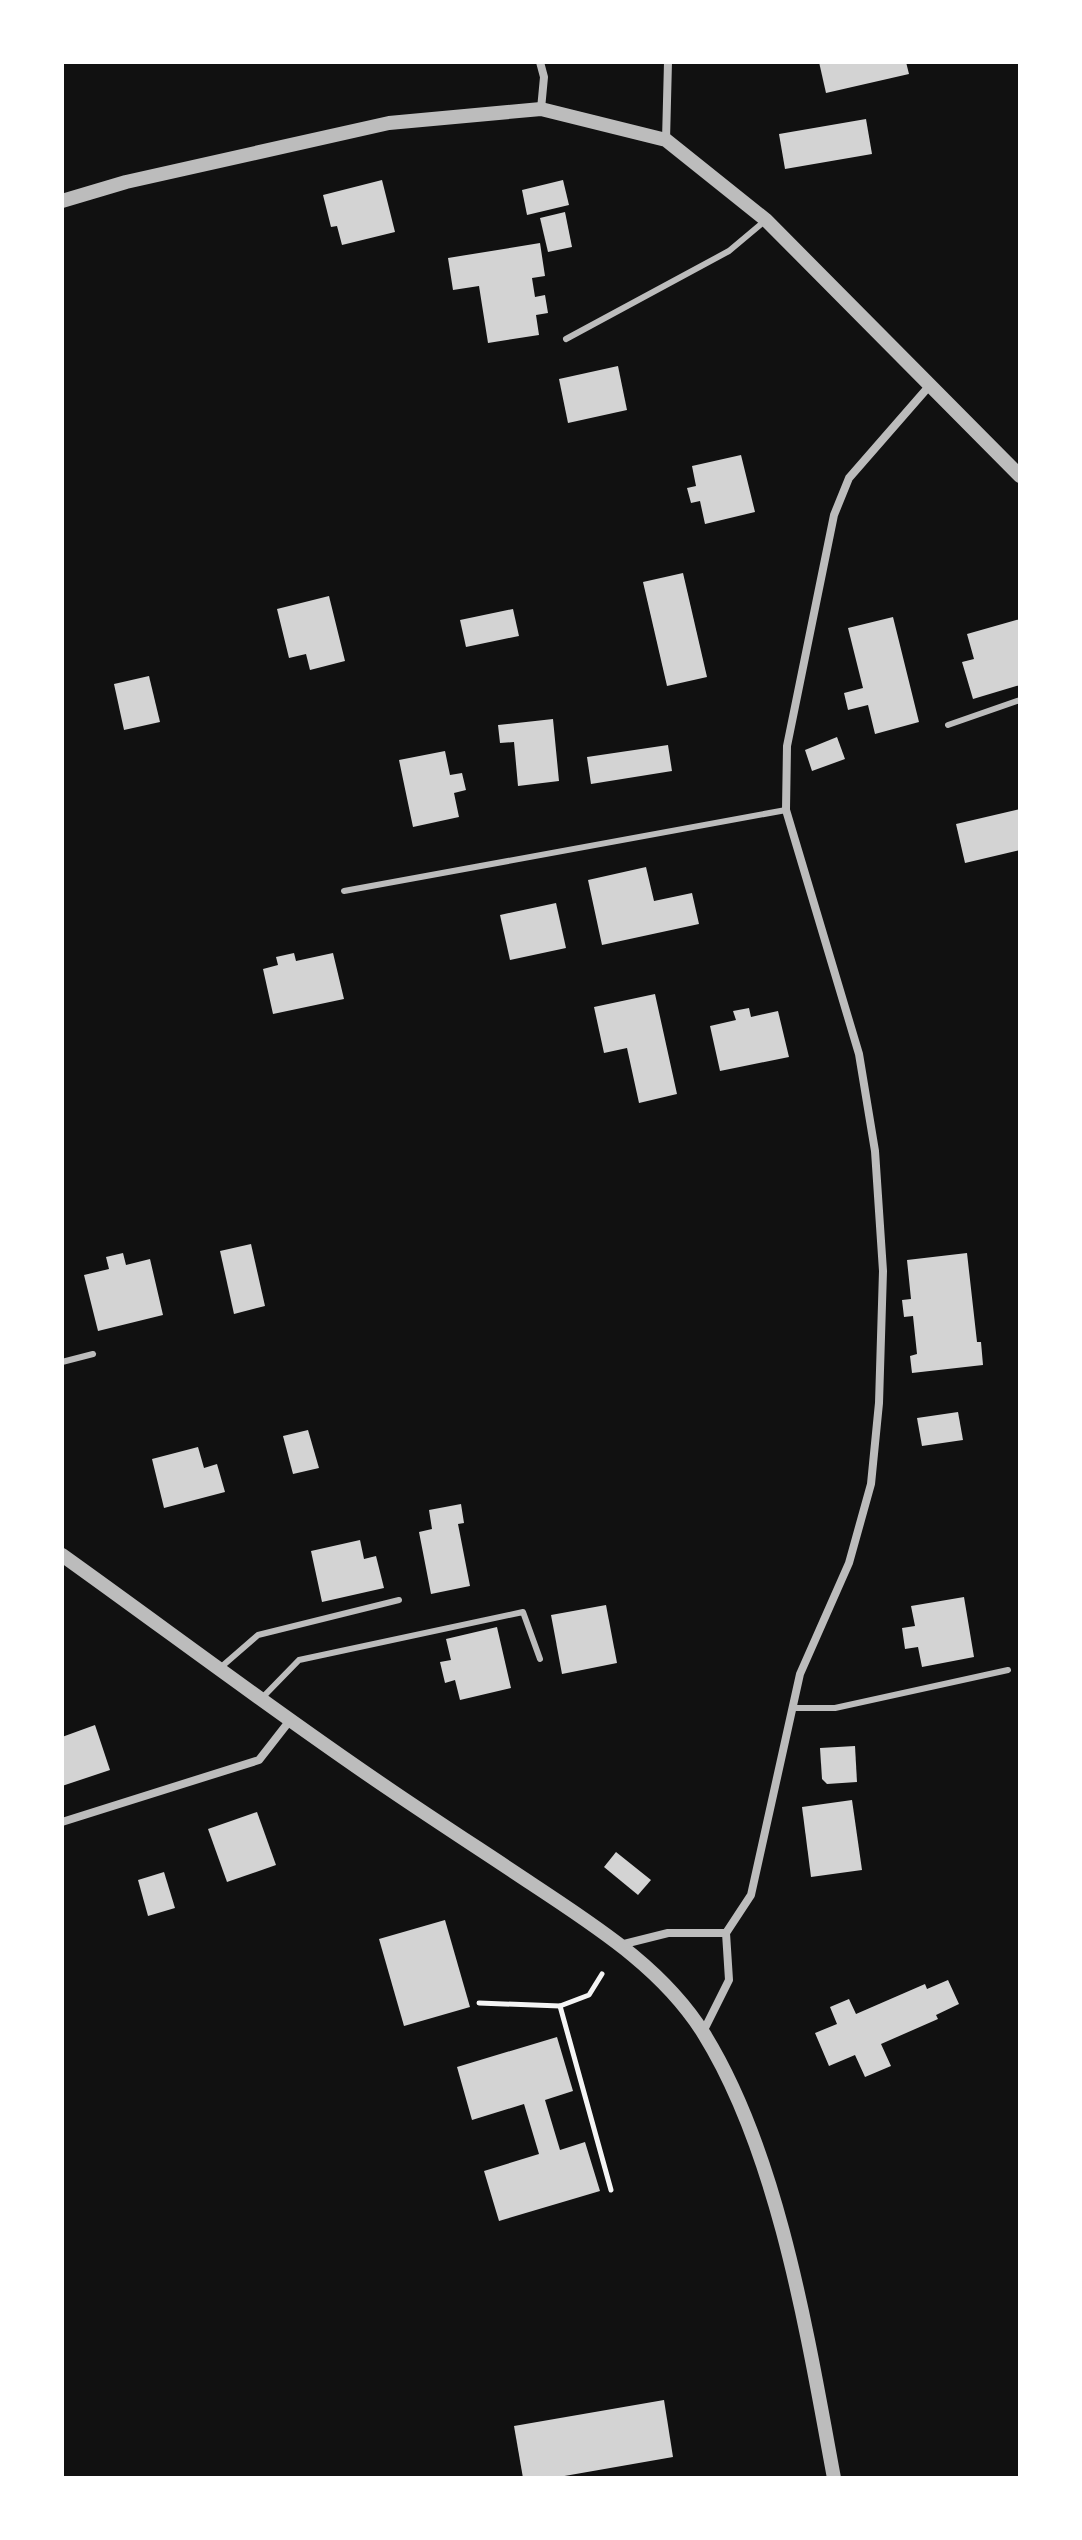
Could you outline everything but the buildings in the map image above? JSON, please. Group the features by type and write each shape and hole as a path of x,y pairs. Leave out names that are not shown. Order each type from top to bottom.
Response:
{"street":[{"path":"540,62 544,77 541,109"},
{"path":"666,140 670,63"},
{"path":"62,201 126,182 389,123 541,109 666,140 766,220 1018,471"},
{"path":"703,2032 729,1980 726,1933 751,1895 800,1674 849,1563 871,1484 879,1403 883,1271 875,1151 859,1054 786,810 787,746 834,515 849,478 932,383"},
{"path":"62,1555 291,1719 619,1945 659,1977 703,2032 738,2098 788,2255 834,2478"},
{"path":"62,1822 259,1760 291,1719"},
{"path":"619,1945 668,1933 726,1933"}],"lane":[{"path":"566,339 729,251 766,220"},
{"path":"948,725 1020,700"},
{"path":"344,891 786,810"},
{"path":"62,1362 93,1354"},
{"path":"220,1668 258,1635 399,1600"},
{"path":"262,1698 299,1660 523,1612 540,1659"},
{"path":"792,1708 835,1708 1008,1670"}],"path":[{"path":"479,2003 560,2006 589,1995 602,1974"},
{"path":"560,2006 611,2190"}]}
